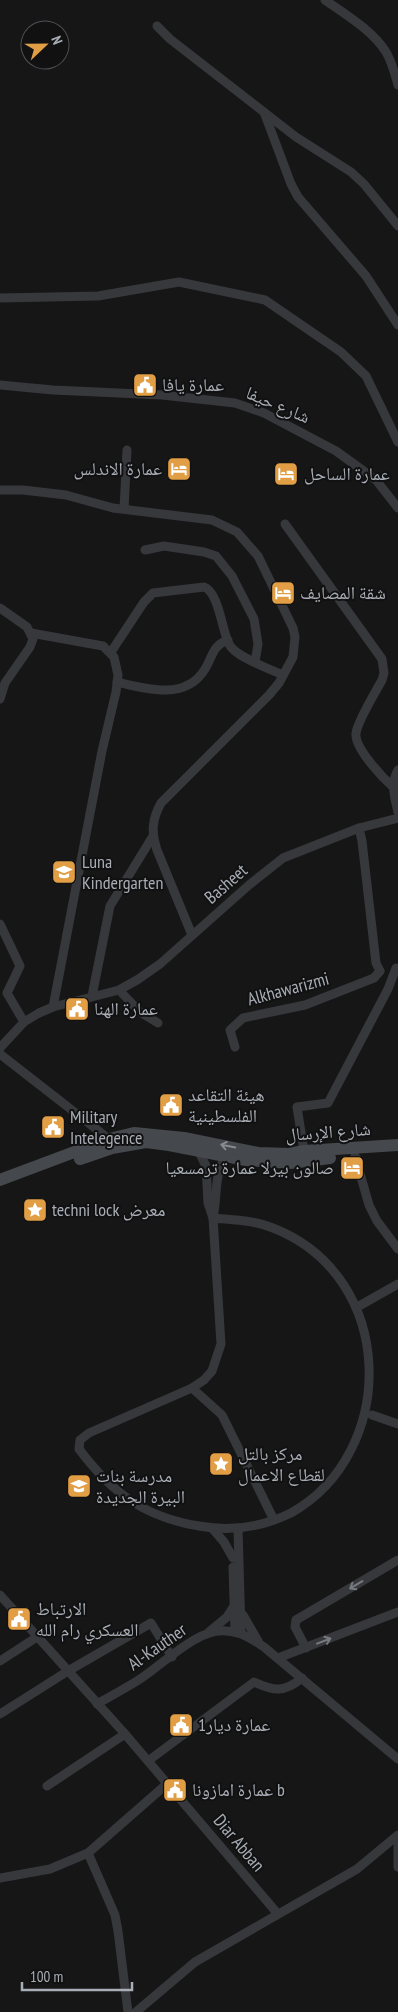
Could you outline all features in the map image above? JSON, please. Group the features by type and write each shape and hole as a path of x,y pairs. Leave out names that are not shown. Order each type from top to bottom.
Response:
{"main road":[{"name":"شارع الإرسال","path":"0,1180 109,1139 134,1133 184,1138 258,1153 289,1154 304,1151 398,1145"},
{"name":"شارع الإرسال","path":"0,1188 87,1156 129,1144 146,1142 246,1160 290,1163 398,1153"}],"street":[{"path":"325,0 371,34 385,51 391,62 398,85"},
{"path":"157,26 170,40 296,137 350,172 364,184 398,226"},
{"path":"264,112 298,197 366,276 398,325"},
{"path":"0,298 98,296 179,282 264,300 341,352 366,376 398,442"},
{"name":"شارع حيفا","path":"0,385 53,390 162,394 235,403 264,413 336,451 376,480 398,508"},
{"path":"124,510 127,450"},
{"path":"0,490 23,490 66,495 112,508 212,520 237,532 248,542 258,556 293,628 295,637 293,657 284,675 269,695 161,803 153,821 153,836 157,850 192,935"},
{"path":"286,524 382,659 384,673 382,680 359,724 356,735 361,749 383,778 394,788"},
{"path":"144,550 164,546 204,552 216,556 232,576 254,619 258,644 255,662"},
{"path":"111,652 144,602 153,593 204,587 208,588 212,593 228,640 234,649 255,662 284,675"},
{"path":"0,608 28,627 33,639 30,647 2,682 0,699"},
{"path":"31,633 103,646 111,652 116,664 117,682 53,1007"},
{"path":"117,682 162,691 178,689 192,682 205,670 218,645 228,640"},
{"path":"398,770 394,780 398,812"},
{"name":"Basheet","path":"0,1048 24,1022 53,1007 119,990 160,964 248,885 283,858 358,828 398,818"},
{"path":"358,828 362,841 376,963 380,971"},
{"path":"92,996 110,906 153,836"},
{"path":"0,924 20,966 7,992 24,1022"},
{"path":"304,1151 297,1108 328,1103 388,989 397,968"},
{"name":"Alkhawarizmi","path":"235,1047 230,1030 243,1018 305,1005 374,978 380,971 385,974 397,968"},
{"path":"119,990 140,1012 158,1024"},
{"path":"0,1054 109,1139"},
{"path":"198,1150 206,1166 208,1203 213,1218 221,1344 212,1371 204,1380 192,1388 89,1433 80,1440 79,1449 117,1492 136,1506 184,1524 235,1529 274,1520 310,1504 328,1490 338,1479 354,1459 372,1415 377,1387 376,1363 372,1337 359,1306 343,1278 320,1256 298,1240 273,1228 250,1221 213,1218"},
{"path":"213,1218 219,1166 228,1156"},
{"path":"355,1156 369,1205 376,1220 398,1249"},
{"path":"359,1306 398,1284"},
{"path":"192,1388 222,1415 274,1520"},
{"path":"372,1415 398,1424"},
{"path":"212,1528 224,1542 233,1558"},
{"path":"235,1529 233,1558 237,1608 261,1645"},
{"path":"235,1529 238,1633 261,1645 278,1658 398,1759"},
{"path":"306,1648 295,1626 296,1620 398,1560"},
{"path":"0,1595 97,1704"},
{"path":"205,1635 237,1608"},
{"path":"278,1658 398,1612"},
{"path":"0,1713 151,1623 172,1657"},
{"name":"Al-Kauther","path":"97,1704 138,1681 205,1635 225,1631 238,1633"},
{"path":"0,1661 37,1637"},
{"path":"148,1761 254,1682 272,1690 293,1686 302,1678"},
{"name":"Diar Abban","path":"97,1704 126,1734 277,1913"},
{"path":"47,1786 126,1734"},
{"path":"0,1878 50,1869 88,1853 168,1783"},
{"path":"136,2012 195,1962 349,1873 396,1842 398,1867"},
{"path":"378,1853 387,1852 394,1856 398,1862"},
{"path":"88,1853 114,1915 118,1931 128,2012"}],"place":[{"name":"عمارة يافا","path":"145,385"},
{"name":"عمارة الاندلس","path":"179,469"},
{"name":"عمارة الساحل","path":"286,474"},
{"name":"شقة المصايف","path":"283,593"},
{"name":"Luna Kindergarten","path":"64,872"},
{"name":"عمارة الهنا","path":"77,1009"},
{"name":"هيئة التقاعد الفلسطينية","path":"171,1105"},
{"name":"Military Intelegence","path":"53,1127"},
{"name":"صالون بيرلا عمارة ترمسعيا","path":"352,1168"},
{"name":"techni lock معرض","path":"35,1210"},
{"name":"مركز بالتل لقطاع الاعمال","path":"221,1464"},
{"name":"مدرسة بنات البيرة الجديدة","path":"79,1486"},
{"name":"الارتباط العسكري رام الله","path":"19,1619"},
{"name":"عمارة ديار1","path":"181,1725"},
{"name":"عمارة امازونا b","path":"175,1790"}]}
